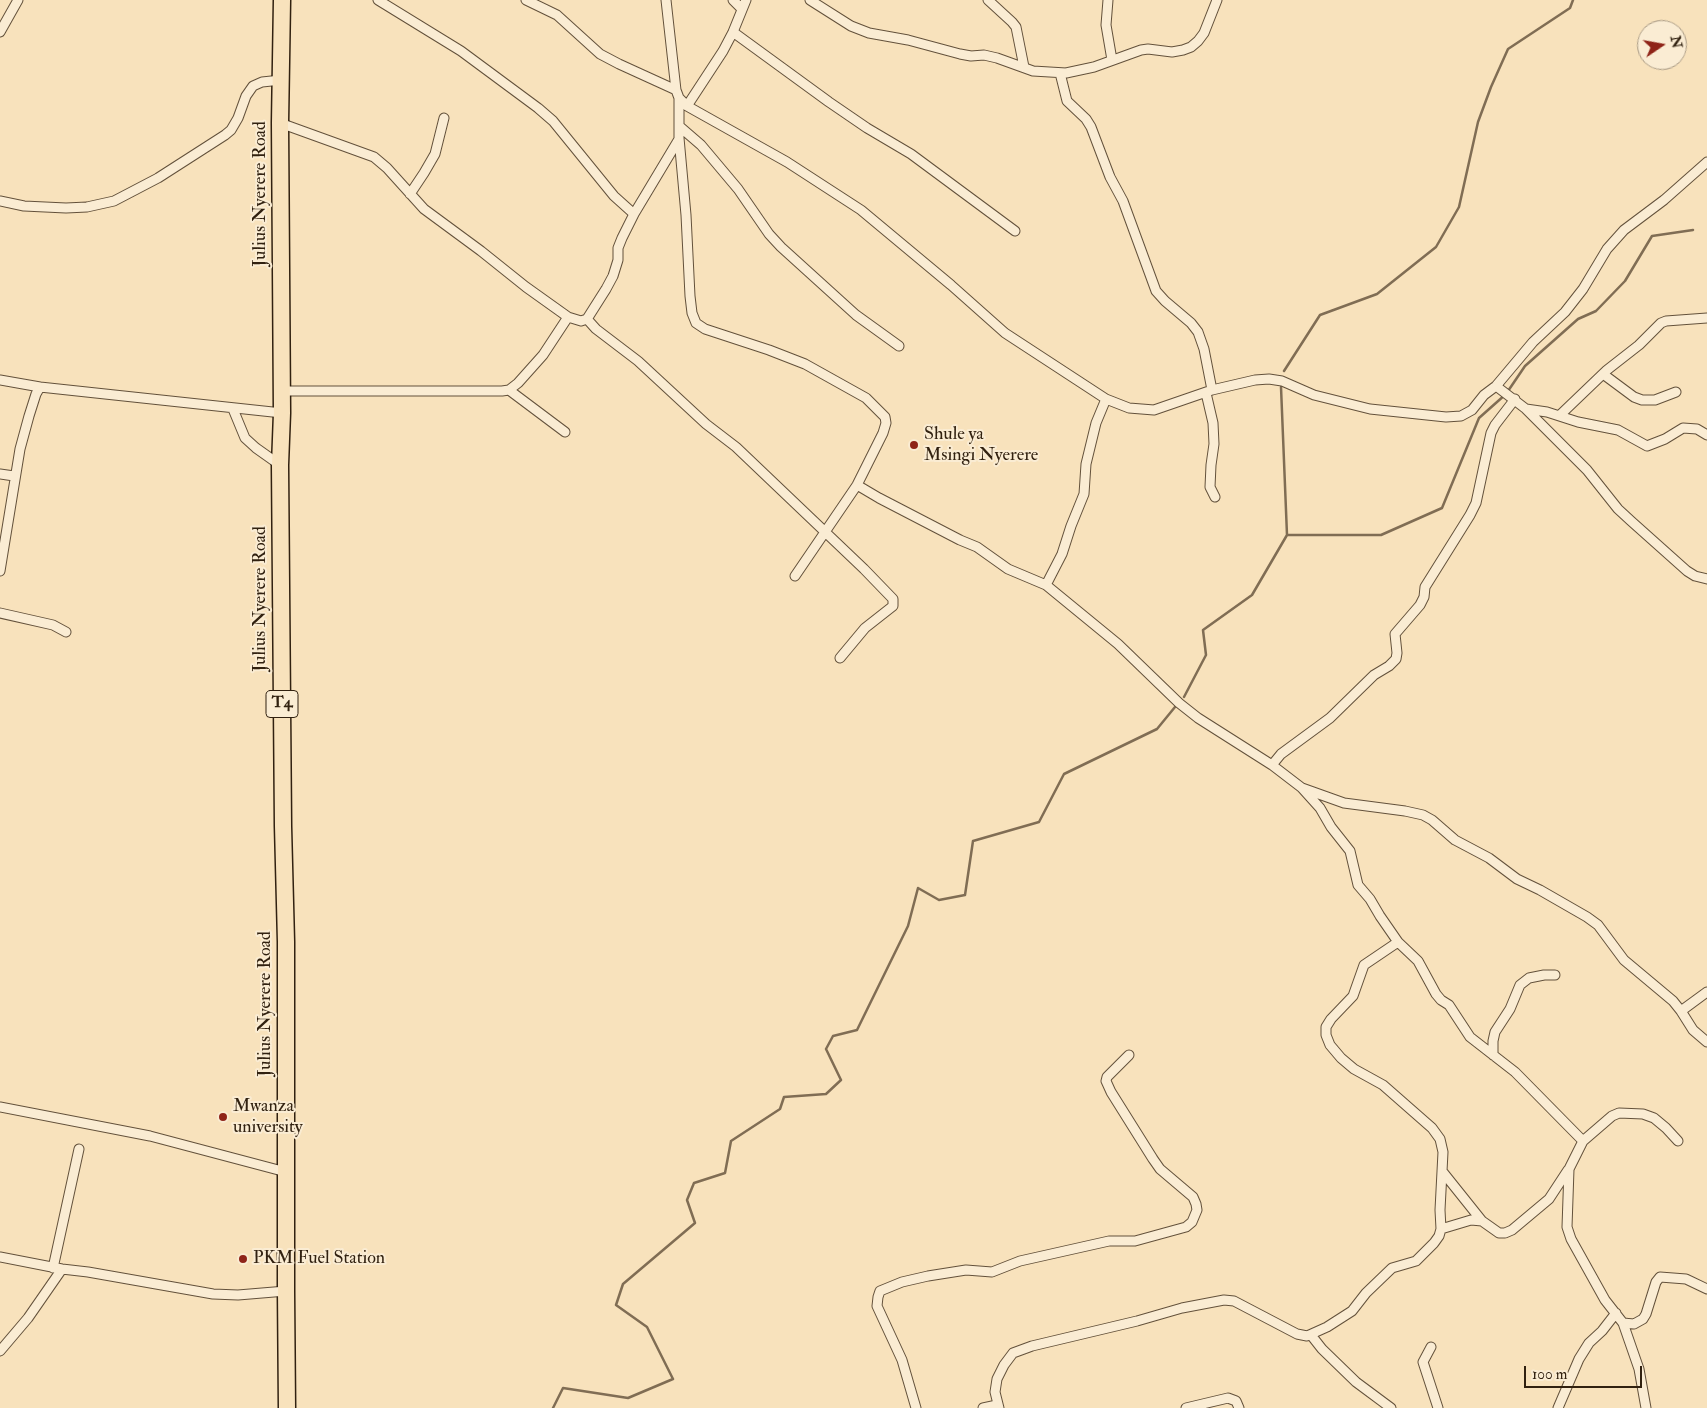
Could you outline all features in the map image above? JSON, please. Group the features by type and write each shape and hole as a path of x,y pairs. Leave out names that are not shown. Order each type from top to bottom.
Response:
{"highway":[{"name":"Julius Nyerere Road","path":"282,0 280,123 282,413 280,465 282,809 286,942 288,1408"}],"street":[{"path":"0,32 18,0"},
{"path":"378,0 461,51 538,108 552,121 614,196 634,214"},
{"path":"526,0 557,15 600,54 678,94 687,106 787,162 861,210 952,285 1005,334 1106,399 1129,408 1154,410 1209,392 1255,380 1269,379 1282,381 1314,394 1370,409 1437,416 1461,416 1472,410 1484,395 1496,386 1533,342 1565,312 1607,250 1624,230 1664,200 1707,162"},
{"path":"666,0 678,94 679,138 686,215 690,296 692,313 696,323 705,329 805,364 866,398 885,417 886,423 883,433 857,485 795,576"},
{"path":"687,106 723,51 733,32 744,4 733,0"},
{"path":"810,0 851,26 869,33 908,40 970,56 984,55 997,58 1033,71 1060,73 1094,67 1148,49 1172,52 1191,47 1204,33 1216,0"},
{"path":"988,0 1016,27 1024,67"},
{"path":"1108,0 1106,25 1112,60"},
{"path":"733,32 867,128 912,154 1014,231"},
{"path":"1060,73 1067,101 1086,119 1091,127 1110,177 1124,201 1156,291 1191,323 1198,332 1204,349 1213,423 1214,444 1210,465 1210,487 1215,497"},
{"path":"0,201 24,206 66,208 114,201 158,178 225,135 231,130 238,118 246,96 253,86 262,82 281,80"},
{"path":"410,194 435,154 444,118"},
{"path":"280,123 374,157 384,164 424,209 482,251 526,287 568,316 581,321 587,319 613,276 618,260 618,248 634,214 679,138"},
{"path":"679,126 701,146 738,189 769,234 781,247 856,316 899,346"},
{"path":"282,391 502,392 509,390 518,383 543,355 568,316"},
{"path":"1559,416 1603,374 1640,345 1661,323 1707,318"},
{"path":"587,319 596,329 645,368 706,424 736,446 891,597 894,602 892,607 865,628 840,658"},
{"path":"1603,374 1634,397 1642,400 1655,400 1676,392"},
{"path":"0,380 40,387 282,413"},
{"path":"1496,386 1526,408 1587,470 1618,509 1687,571 1695,576 1707,579"},
{"path":"0,571 14,476 29,416 40,387"},
{"path":"509,390 564,432"},
{"path":"1046,585 1062,554 1084,494 1086,464 1096,423 1106,399"},
{"path":"1272,765 1281,754 1330,718 1374,675 1389,666 1396,659 1395,634 1420,604 1424,597 1425,587 1476,503 1491,433 1495,425 1516,399"},
{"path":"1526,408 1547,412 1586,424 1618,430 1647,446 1665,439 1683,428 1697,429 1707,435"},
{"path":"233,409 245,438 280,465"},
{"path":"0,474 14,476"},
{"path":"857,485 960,540 978,547 1008,569 1046,585 1118,644 1185,708 1272,765 1302,788 1320,808 1334,831 1350,851 1358,885 1370,899 1398,942 1418,961 1436,994 1449,1005 1470,1037 1515,1072 1583,1141"},
{"path":"0,614 53,625 66,632"},
{"path":"1302,788 1344,803 1405,811 1432,820 1456,840 1484,855 1517,879 1540,890 1598,925 1624,960 1662,991 1681,1010 1693,1030 1707,1042"},
{"path":"983,1408 998,1406 996,1378 1013,1352 1210,1301 1234,1301 1297,1334 1311,1335 1352,1310 1366,1293 1392,1268 1420,1258 1434,1243 1441,1229 1442,1146 1440,1139 1432,1128 1383,1085 1354,1069 1341,1058 1330,1045 1326,1035 1326,1027 1331,1019 1353,996 1364,966 1398,942"},
{"path":"1494,1055 1493,1042 1495,1032 1510,1009 1520,985 1529,978 1555,975"},
{"path":"1681,1010 1707,992"},
{"path":"916,1408 902,1360 877,1306 880,1291 902,1282 928,1276 966,1270 992,1272 1020,1262 1109,1241 1135,1241 1186,1227 1192,1222 1197,1210 1192,1197 1160,1169 1106,1081 1107,1077 1128,1055"},
{"path":"0,1107 150,1136 286,1172"},
{"path":"1442,1171 1482,1220 1499,1233 1505,1233 1512,1230 1549,1199 1570,1169 1583,1141 1612,1116 1619,1113 1643,1114 1654,1118 1678,1141"},
{"path":"0,1351 28,1318 58,1269 79,1149"},
{"path":"1570,1169 1568,1227 1571,1238 1605,1300 1623,1323 1639,1369 1646,1408"},
{"path":"1441,1229 1470,1220 1482,1220"},
{"path":"0,1258 213,1294 238,1295 286,1291"},
{"path":"1623,1323 1634,1324 1643,1320 1656,1282 1660,1277 1686,1279 1707,1290"},
{"path":"1558,1408 1578,1358 1589,1343 1602,1332 1616,1313"},
{"path":"1311,1335 1322,1349 1356,1382 1391,1408"},
{"path":"1431,1347 1423,1362 1438,1408"},
{"path":"1186,1408 1228,1398 1236,1402 1239,1408"}],"waterway":[{"path":"1284,371 1320,315 1377,294 1436,247 1459,207 1478,122 1508,49 1570,8 1573,0"},
{"path":"1184,697 1206,655 1203,630 1252,595 1287,535 1381,535 1442,508 1479,418 1506,394 1525,366 1578,319 1596,311 1625,281 1652,236 1693,230"},
{"path":"1281,387 1287,535"},
{"path":"553,1408 563,1388 628,1398 673,1379 647,1327 616,1305 623,1284 695,1223 687,1200 694,1183 725,1173 731,1141 780,1109 784,1097 826,1094 841,1080 826,1049 833,1036 857,1030 908,926 918,888 939,900 965,895 973,841 1039,822 1064,774 1157,729 1175,707"}],"place":[{"name":"Shule ya Msingi Nyerere","path":"914,445"},
{"name":"Mwanza university","path":"223,1117"},
{"name":"PKM Fuel Station","path":"243,1259"}]}
